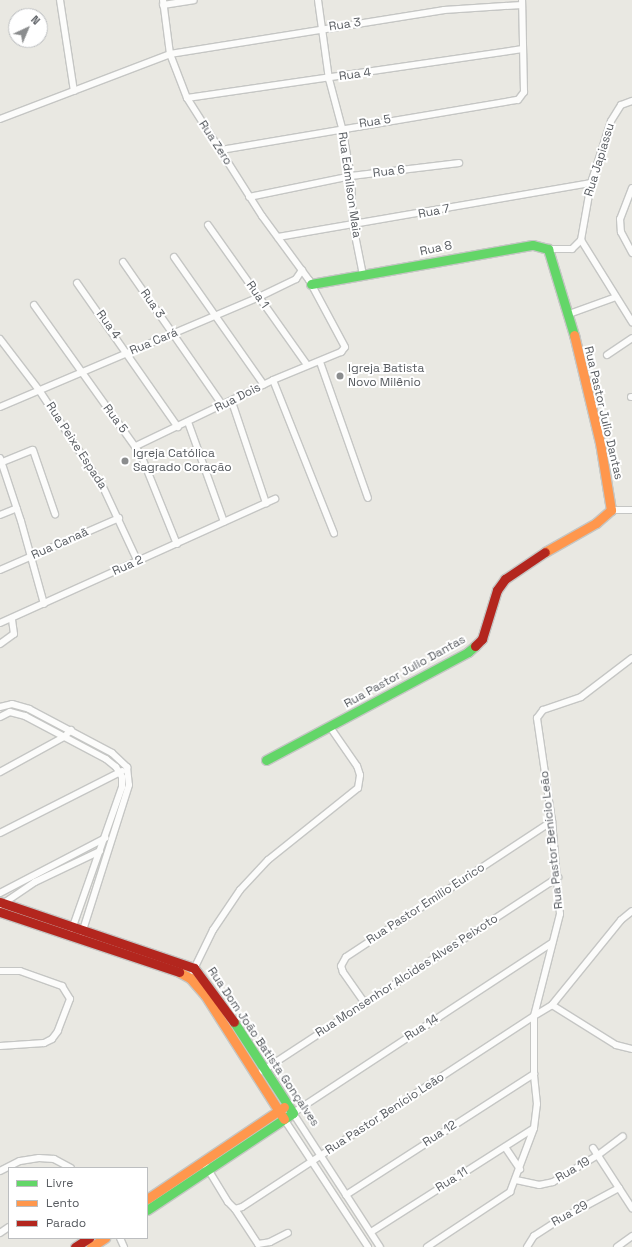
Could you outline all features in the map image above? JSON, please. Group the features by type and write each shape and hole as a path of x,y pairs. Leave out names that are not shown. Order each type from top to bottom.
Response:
{"street":[{"path":"60,0 74,91"},
{"path":"163,2 194,0"},
{"name":"Rua Edmilson Maia","path":"318,0 320,29 329,79 342,128 350,176 353,225 363,275"},
{"name":"Rua Zero","path":"163,2 170,54 187,98 249,196 310,282 345,345 345,349 341,352"},
{"path":"522,2 522,49"},
{"name":"Rua 3","path":"0,119 170,54 444,10 522,2"},
{"name":"Rua 4","path":"187,98 329,79 522,49"},
{"name":"Rua 5","path":"221,150 342,128 518,100 524,95 522,49"},
{"name":"Rua Japiassu","path":"581,240 590,183 617,110 632,101"},
{"name":"Rua 6","path":"249,196 350,176 459,163"},
{"name":"Rua 7","path":"278,237 590,183"},
{"path":"631,191 620,219 621,232 632,253"},
{"name":"Rua 1","path":"208,225 307,365"},
{"path":"548,249 572,249 581,240 632,322"},
{"name":"Rua 8","path":"310,282 363,275 519,246 533,245 548,249"},
{"name":"Rua Pastor Julio Dantas","path":"266,760 458,658 477,645 482,639 497,590 505,578 527,562 596,523 611,510 600,443 569,314 555,266 548,249"},
{"path":"174,257 264,385"},
{"name":"Rua 3","path":"123,262 223,406"},
{"path":"302,270 296,279 310,282"},
{"name":"Rua Cará","path":"0,407 80,372 215,317 296,279"},
{"name":"Rua 4","path":"77,283 128,353 178,427"},
{"path":"569,314 596,306 616,297"},
{"name":"Rua 5","path":"34,305 80,372 136,446 154,482 177,544"},
{"path":"607,355 632,338"},
{"name":"Rua Peixe Espada","path":"0,339 40,390 103,487 119,518 138,562"},
{"name":"Rua Dois","path":"136,446 232,402 273,380 307,365 320,362 341,352"},
{"path":"320,362 368,498"},
{"path":"273,380 334,533"},
{"path":"232,402 266,503"},
{"path":"188,422 224,522"},
{"path":"44,604 17,508 0,461 33,450 55,514"},
{"name":"Rua 2","path":"12,619 275,499"},
{"path":"0,515 17,508"},
{"path":"611,510 632,510"},
{"name":"Rua Canaã","path":"0,570 119,518"},
{"path":"0,623 12,619 14,634 0,644"},
{"name":"Rua Pastor Benício Leão","path":"427,1247 498,1202 512,1188 534,1128 537,1104 534,1074 534,1016 560,914 552,821 537,719 541,712 579,698 632,658"},
{"path":"0,707 20,705 71,730 112,753 127,767 129,785 82,933"},
{"path":"0,717 16,713 106,759 120,772 122,787 71,930"},
{"path":"190,978 213,930 240,890 268,860 358,788 360,775 357,766 330,727"},
{"path":"0,772 64,737 71,730"},
{"path":"0,833 120,772 127,767"},
{"name":"Rua Pastor Emilio Eurico","path":"364,1002 340,966 346,957 552,821"},
{"path":"0,893 113,834"},
{"path":"1,904 35,882 110,845"},
{"name":"Rua Monsenhor Alcides Alves Peixoto","path":"256,1075 364,1002 558,877"},
{"path":"1,904 71,930"},
{"path":"534,1016 552,1005 622,920 632,911"},
{"path":"0,912 71,930"},
{"name":"Rua Dom João Batista Gonçalves","path":"71,930 194,968 207,982 266,1069 380,1247"},
{"name":"Rua Dom João Batista Gonçalves","path":"82,933 170,967 190,978 202,990 311,1162 368,1247"},
{"name":"Rua 14","path":"293,1113 552,943"},
{"path":"0,971 20,971 62,986 68,992 70,999 58,1031 52,1039 44,1043 0,1046"},
{"path":"552,1005 616,1045 632,1049"},
{"name":"Rua Pastor Benício Leão","path":"235,1209 253,1201 534,1016"},
{"name":"Rua 12","path":"346,1195 534,1074"},
{"path":"148,1209 206,1165 281,1115 288,1104"},
{"path":"281,1115 293,1113"},
{"name":"Rua 11","path":"371,1232 534,1128"},
{"name":"Rua 19","path":"516,1180 545,1184 598,1155 624,1136"},
{"path":"505,1147 520,1169"},
{"path":"593,1148 632,1208"},
{"path":"8,1167 20,1161 39,1158 54,1159 69,1167"},
{"path":"148,1198 206,1165"},
{"path":"206,1165 224,1197 235,1209 258,1244 270,1242 288,1233"},
{"name":"Rua 29","path":"527,1247 534,1236 544,1229 619,1188"},
{"path":"617,1247 632,1236"},
{"path":"75,1247 87,1239"},
{"path":"91,1247 103,1239"}],"traffic: fast":[{"path":"311,284 533,245 548,249 574,335"},
{"path":"266,760 468,652 475,646"},
{"path":"148,1209 293,1113 234,1022"}],"traffic: slow":[{"path":"545,552 596,523 611,510 600,443 574,335"},
{"path":"179,972 190,978 205,995 284,1119"},
{"path":"148,1198 284,1107"},
{"path":"91,1247 103,1239"}],"traffic: jam":[{"path":"475,646 482,639 497,590 505,579 545,552"},
{"path":"0,902 194,968 234,1022"},
{"path":"0,912 179,972"},
{"path":"75,1247 87,1239"}],"place":[{"name":"Igreja Batista Novo Milênio","path":"340,376"},
{"name":"Igreja Católica Sagrado Coração","path":"125,461"}]}
